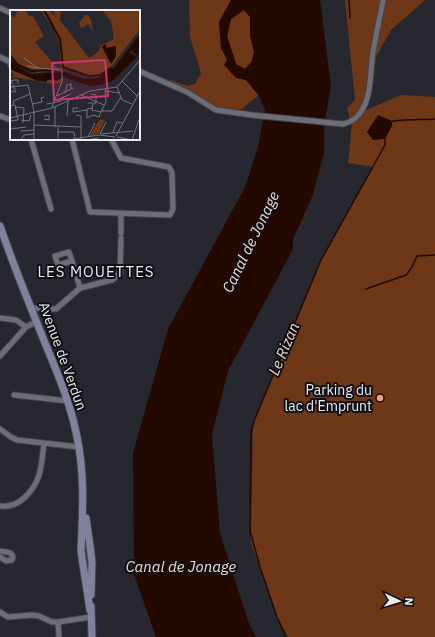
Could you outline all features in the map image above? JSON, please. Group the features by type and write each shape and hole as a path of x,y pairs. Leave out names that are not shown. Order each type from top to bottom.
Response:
{"main road":[{"name":"Avenue de Verdun","path":"0,226 36,322 54,363 68,401 76,431 82,467 83,500 92,562 92,637"}],"street":[{"path":"140,71 187,92 216,110 343,124 356,118 363,110 368,95 373,53 383,0"},
{"path":"0,8 10,13"},
{"path":"0,57 10,62"},
{"path":"0,116 10,120"},
{"path":"31,140 51,209"},
{"path":"72,140 90,212 170,215 174,209 172,173 169,167 121,158 112,140"},
{"path":"31,308 56,309 80,288 112,280 120,273 121,213"},
{"path":"72,260 80,288"},
{"path":"0,318 16,320 26,327"},
{"path":"0,356 26,327 36,322"},
{"path":"14,395 68,401"},
{"path":"0,429 17,440 79,446"},
{"path":"0,506 17,504 35,486 40,475 44,443"},
{"path":"0,551 11,553 13,558 12,560 6,561 0,557"},
{"path":"0,612 8,617 32,615 40,616 52,622 58,622 91,613"},
{"path":"58,622 59,637"}],"shaded area":[{"path":"189,0 231,0 219,22 221,48 236,78 246,80 259,95 242,109 231,110 217,108 168,82 171,80 187,86 195,84 201,73 190,37"},
{"path":"345,0 425,0 391,30 376,57 371,95 364,111 401,95 435,97 435,637 288,637 277,617 251,543 253,423 321,259 373,167 348,163 352,123 347,108 355,100"},
{"path":"244,10 250,17 250,36 254,51 252,61 245,69 236,64 227,36 231,19"}],"water":[{"name":"Canal de Jonage","path":"231,0 320,0 331,87 324,125 324,152 313,195 293,239 293,249 228,371 212,434 220,533 248,621 256,637 156,637 134,574 133,453 168,329 245,187 258,147 265,110 259,96 246,80 236,78 224,65 227,59 221,48 219,22","holes":["244,10 250,17 250,36 254,51 252,61 245,69 236,64 227,36 231,19"]},
{"path":"378,115 392,121 392,126 385,139 373,140 367,132"}],"waterway":[{"path":"349,0 350,18"},
{"name":"Le Rizan","path":"390,122 435,119"},
{"name":"Le Rizan","path":"286,637 277,617 260,567 250,531 251,433 254,421 321,260 385,145 385,139"},
{"path":"366,289 406,275 417,256 435,255"}],"place":[{"name":"Parking du lac d'Emprunt","path":"380,398"}],"district":[{"name":"LES MOUETTES","path":"96,272"}]}
